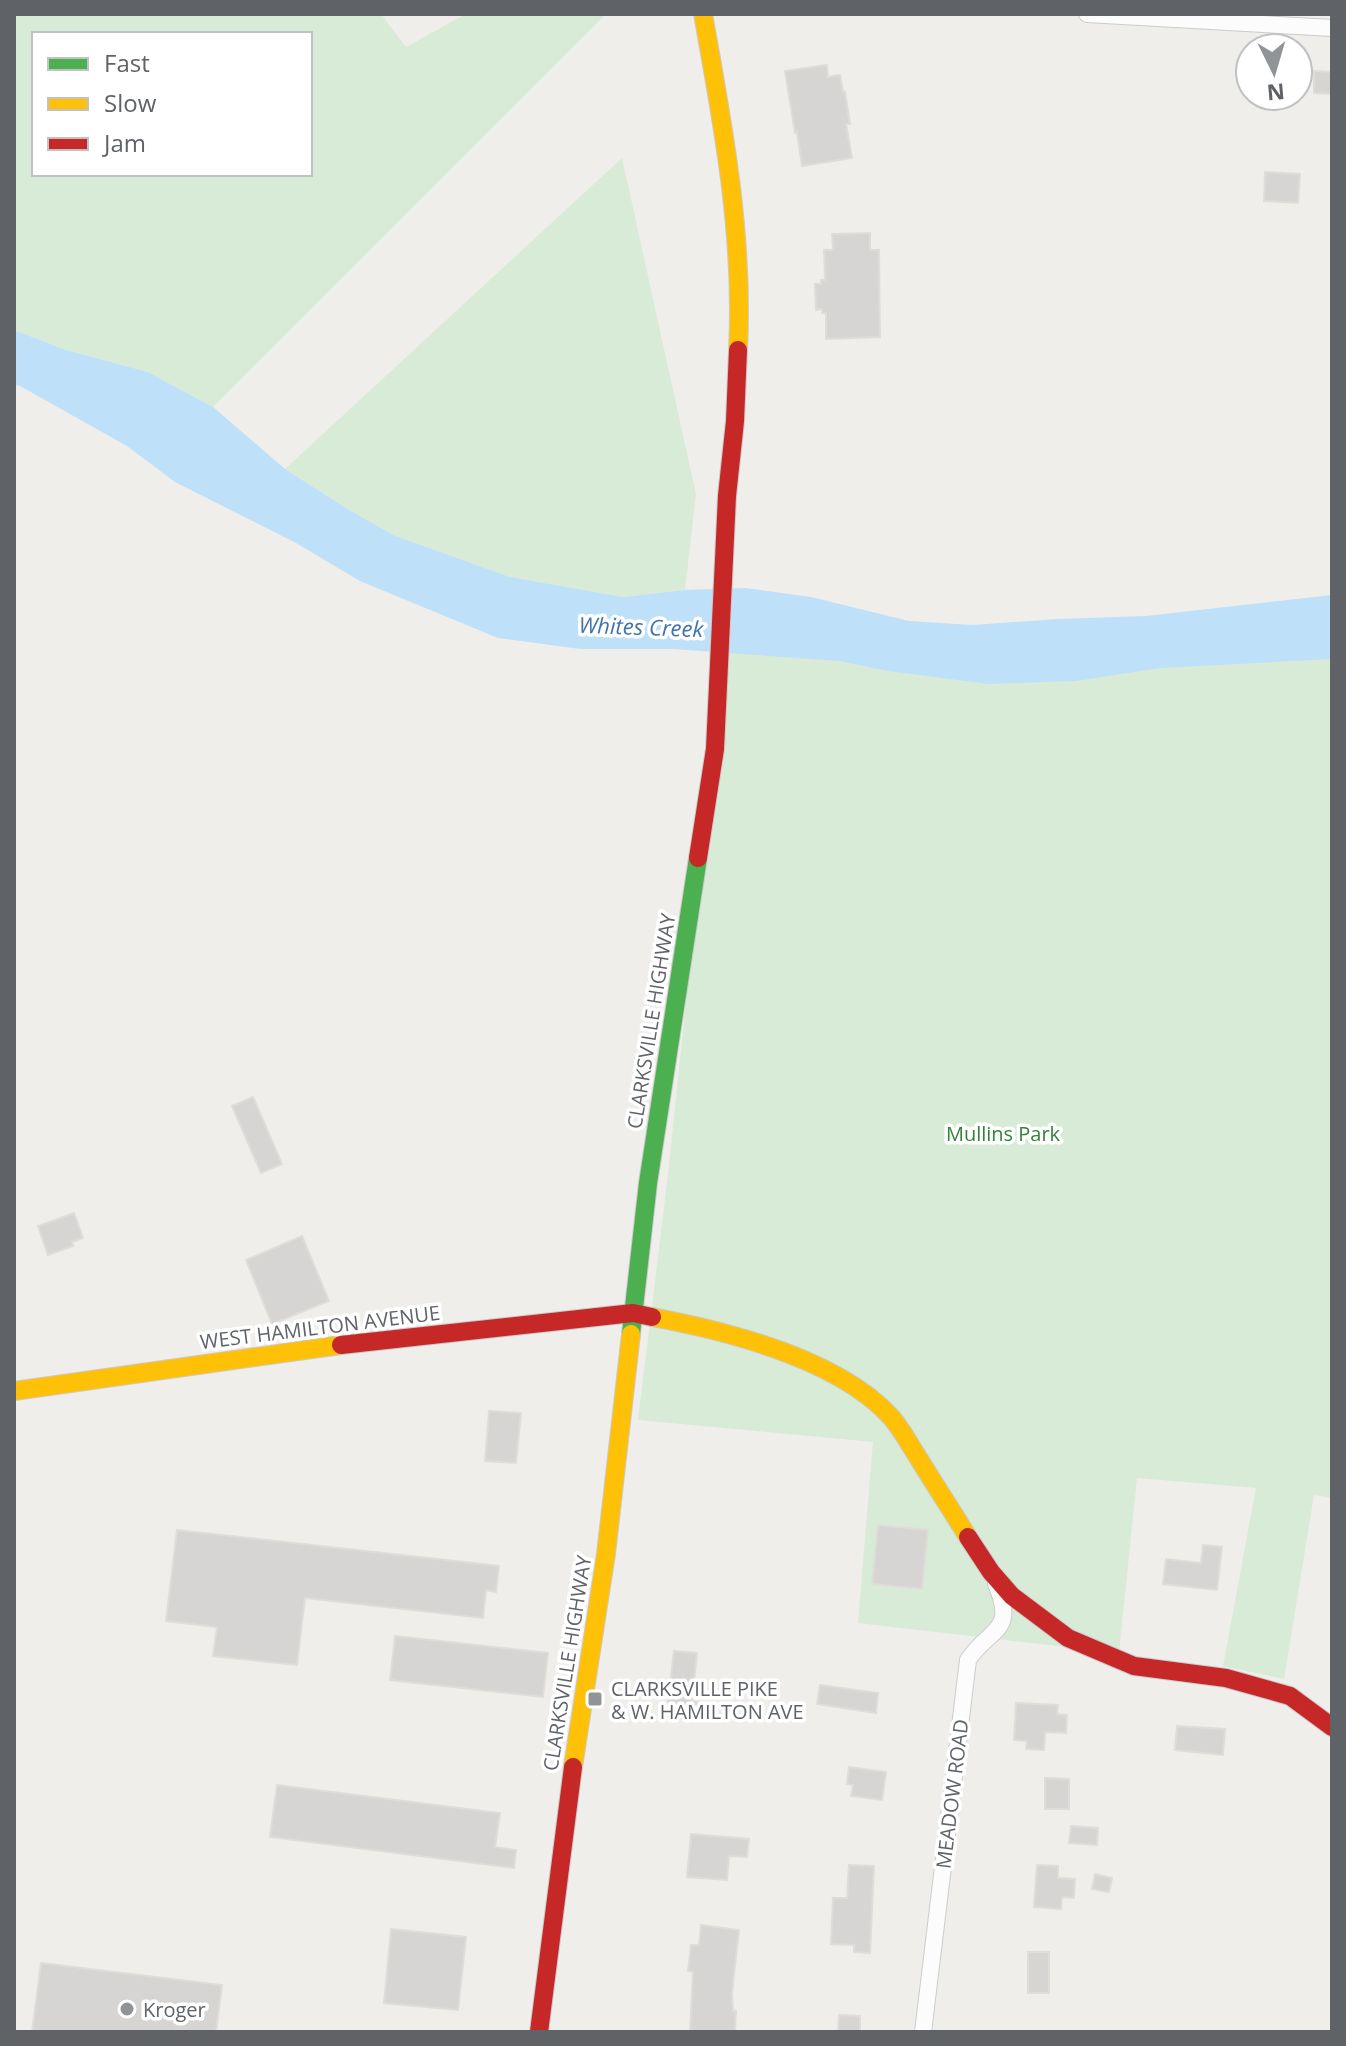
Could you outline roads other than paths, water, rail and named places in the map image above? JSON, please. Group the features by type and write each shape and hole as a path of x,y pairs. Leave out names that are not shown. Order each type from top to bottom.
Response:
{"main road":[{"name":"CLARKSVILLE HIGHWAY","path":"539,2032 567,1806 606,1554 648,1183 715,749 727,496 735,421 739,296 731,174 703,14"},
{"name":"WEST HAMILTON AVENUE","path":"14,1391 346,1344 633,1313 672,1320 803,1359 872,1398 894,1420 991,1572 1012,1596 1068,1638 1134,1666 1226,1678 1290,1696 1332,1727"}],"street":[{"path":"1087,14 1332,28"},
{"name":"MEADOW ROAD","path":"923,2032 968,1660 976,1647 998,1631 1002,1620 1003,1604 991,1572"}],"water":[{"name":"Whites Creek","path":"14,330 66,350 148,372 213,407 285,469 393,535 510,577 623,597 685,590 745,588 811,597 909,621 972,625 1146,616 1332,595 1332,659 1160,668 1076,681 989,684 888,671 839,661 673,649 580,649 498,638 360,581 296,543 175,482 127,446 14,384"}],"place":[{"name":"CLARKSVILLE PIKE & W. HAMILTON AVE","path":"595,1699"},
{"name":"Kroger","path":"127,2009"}],"park label":[{"name":"Mullins Park","path":"1003,1133"}]}
